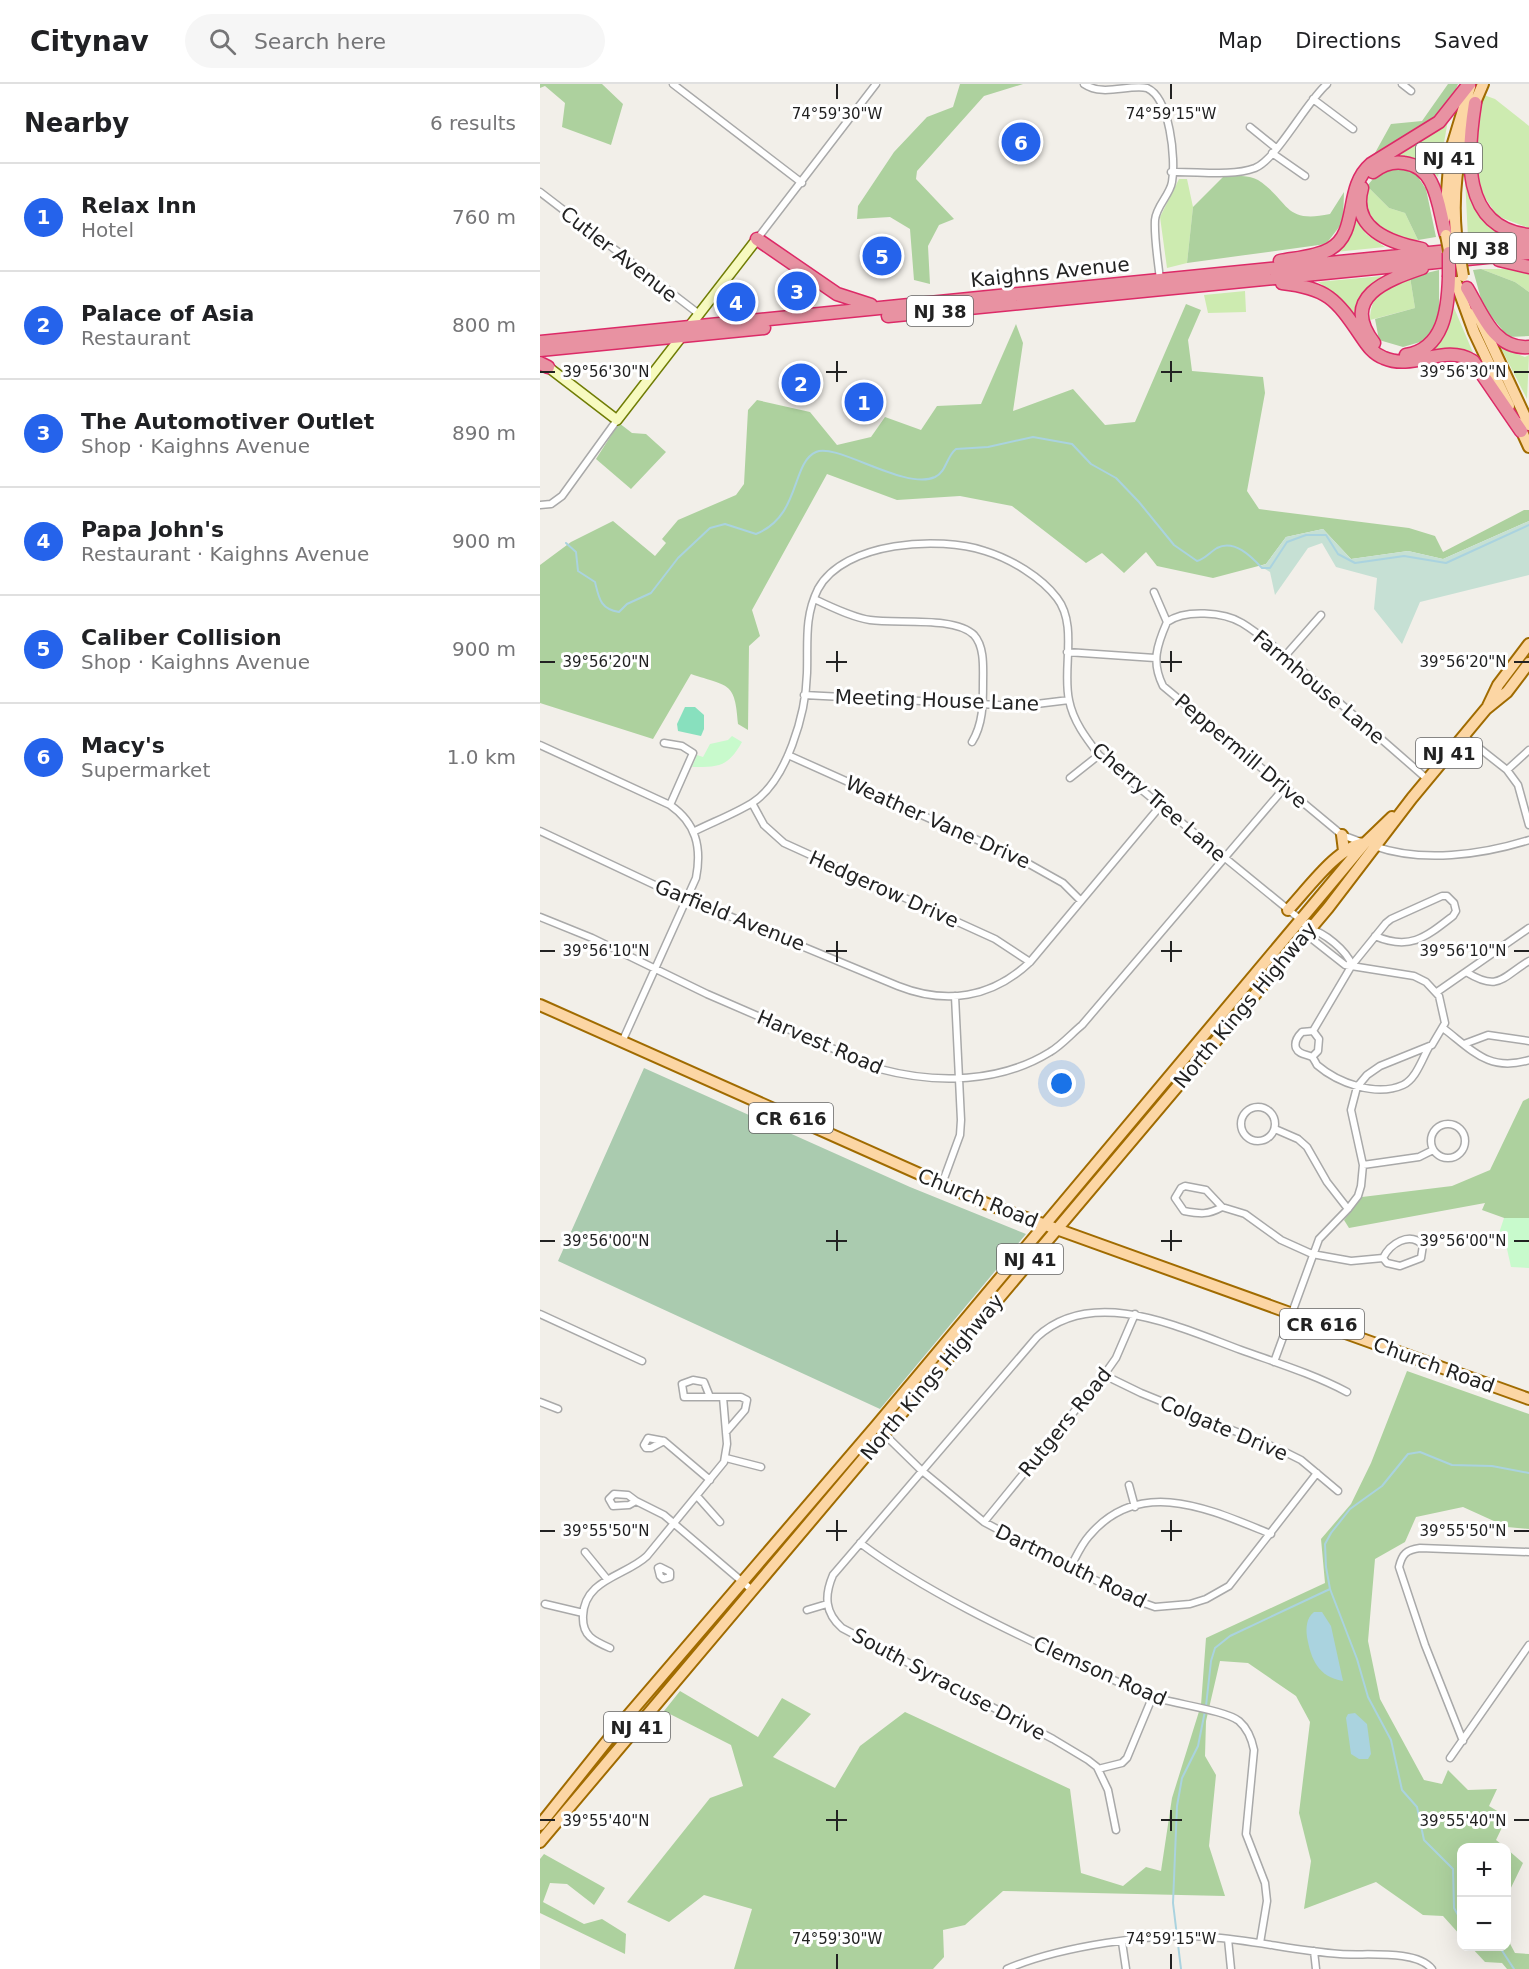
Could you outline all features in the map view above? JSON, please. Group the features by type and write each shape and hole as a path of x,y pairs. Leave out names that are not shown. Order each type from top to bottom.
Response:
{"highway":[{"path":"1229,273 1319,253 1337,244 1346,230 1353,191 1362,173 1371,164 1439,122 1470,84"},
{"path":"1475,103 1469,166 1479,202 1488,216 1499,225 1529,235"},
{"path":"1451,234 1433,185 1419,168 1408,163 1389,163 1378,168 1366,179 1360,194 1360,206 1363,218 1374,232 1393,243 1443,255 1498,337 1514,346 1529,347"},
{"path":"757,239 842,297 884,308"},
{"name":"Kaighns Avenue","path":"540,342 686,332 1257,280 1529,243"},
{"name":"Kaighns Avenue","path":"540,350 884,308 1229,273 1443,255 1483,257 1529,253"},
{"path":"1443,255 1386,281 1373,291 1366,301 1364,317 1367,332 1373,342 1386,352 1402,355 1413,354 1429,345 1441,329 1458,280"},
{"path":"1483,257 1529,267"},
{"path":"1257,280 1301,285 1322,291 1338,303 1368,347 1384,358 1405,362 1449,354 1468,358 1481,370 1525,428"}],"main road":[{"name":"NJ 41","path":"1470,84 1449,153 1445,199 1458,280 1477,340 1525,428"},
{"name":"NJ 41","path":"1443,255 1451,234 1456,170 1466,127 1484,84"},
{"name":"NJ 41","path":"1458,280 1485,334 1525,428 1529,447"},
{"name":"North Kings Highway","path":"1486,709 1498,685 1529,644"},
{"name":"North Kings Highway","path":"540,1825 619,1726 876,1426 1044,1224 1304,924 1377,847 1427,779 1486,709 1507,692 1529,663"},
{"name":"North Kings Highway","path":"540,1842 1056,1228 1304,924 1365,843 1412,798"},
{"path":"1342,835 1344,851"},
{"path":"1288,910 1344,851 1356,844 1365,843"},
{"name":"Church Road","path":"540,1005 942,1184 1044,1224 1529,1399"}],"street":[{"path":"673,84 802,183"},
{"path":"540,505 551,504 562,496 617,420 802,183 876,84"},
{"path":"1084,84 1096,89 1143,86 1163,103 1166,112 1172,183 1155,222 1160,280"},
{"path":"1171,172 1251,169 1262,164 1326,84"},
{"path":"1402,84 1411,91"},
{"path":"1313,99 1353,129"},
{"path":"1250,127 1305,176"},
{"name":"Cutler Avenue","path":"540,192 699,314"},
{"path":"544,365 617,420"},
{"name":"Cherry Tree Lane","path":"695,831 752,803 774,782 788,755 804,695 807,675 806,632 814,599 819,588 833,570 854,559 888,547 951,545 985,550 1042,582 1059,599 1066,619 1069,700 1077,724 1099,755 1162,804 1288,910 1304,924 1312,939 1345,965 1414,976 1426,982 1437,992"},
{"path":"1067,652 1155,658 1167,622 1154,592"},
{"path":"814,599 869,620 945,624 963,628 973,634 981,649 982,705 979,731 972,742"},
{"name":"Farmhouse Lane","path":"1167,622 1173,618 1189,615 1214,615 1240,622 1284,656 1427,779"},
{"path":"1284,656 1321,615"},
{"name":"Peppermill Drive","path":"1155,658 1157,674 1163,686 1342,835 1403,853 1460,854 1494,849 1529,840"},
{"name":"Meeting House Lane","path":"804,695 1020,706 1069,700"},
{"path":"1464,736 1507,770 1518,785 1529,825"},
{"path":"664,742 682,746 693,753 670,805"},
{"path":"540,745 670,805 679,811 695,831 698,866 688,898 622,1043"},
{"path":"1507,770 1529,750"},
{"name":"Weather Vane Drive","path":"788,755 1022,860 1063,884 1081,901"},
{"path":"1070,778 1099,755"},
{"name":"Harvest Road","path":"540,916 880,1069 900,1074 960,1078 1010,1071 1051,1051 1082,1025 1284,787"},
{"name":"Hedgerow Drive","path":"752,803 764,825 784,843 995,939 1030,962"},
{"name":"Garfield Avenue","path":"540,831 688,898 918,994 955,996 992,989 1013,978 1030,962 1162,804"},
{"path":"1313,1031 1352,965 1376,936 1391,918 1431,899 1447,896 1454,903 1456,911 1453,916 1424,939 1415,942 1388,941 1376,936"},
{"path":"1312,1058 1320,1044 1317,1034 1313,1031 1302,1032 1296,1043 1299,1052 1312,1058 1317,1065 1357,1087 1392,1088 1405,1084 1413,1077 1429,1047 1443,1028 1444,1006 1437,992 1529,928"},
{"path":"1466,972 1483,982 1494,983 1504,980 1529,962"},
{"path":"942,1184 960,1135 960,1078 955,996"},
{"path":"1443,1028 1497,1065 1529,1060"},
{"path":"1464,1044 1488,1035 1529,1041"},
{"path":"1274,1362 1318,1239 1358,1196 1363,1166 1351,1110 1357,1087 1367,1075 1380,1066 1429,1047"},
{"path":"1251,1108 1267,1109 1275,1118 1275,1129 1268,1138 1251,1140 1241,1127 1242,1116 1251,1108"},
{"path":"1448,1124 1462,1131 1466,1142 1456,1156 1445,1158 1433,1150 1431,1137 1437,1127 1448,1124"},
{"path":"1275,1129 1298,1139 1307,1147 1327,1182 1348,1209"},
{"path":"1363,1166 1419,1157 1433,1150"},
{"path":"1222,1207 1212,1213 1197,1214 1184,1211 1175,1197 1181,1188 1193,1186 1213,1194 1222,1207 1245,1214 1281,1240 1312,1254 1351,1261 1383,1258 1394,1266 1418,1261 1423,1255 1423,1245 1415,1240 1398,1241 1388,1248 1383,1258"},
{"path":"807,1610 827,1604 828,1585 833,1575 921,1470 1049,1326 1063,1320 1102,1313 1135,1314 1157,1319 1321,1378 1347,1392"},
{"path":"540,1314 642,1361"},
{"name":"Rutgers Road","path":"984,1522 1104,1375 1116,1358 1135,1314"},
{"name":"Colgate Drive","path":"1104,1375 1141,1393 1261,1440 1301,1460 1338,1491"},
{"path":"710,1397 702,1381 687,1381 682,1384 684,1397 745,1398 748,1404 726,1432"},
{"path":"610,1648 591,1640 586,1634 583,1612 590,1594 607,1579 639,1563 647,1556 726,1458 723,1397"},
{"path":"540,1402 558,1409"},
{"name":"Dartmouth Road","path":"876,1426 921,1470 984,1522 1070,1568 1155,1607 1190,1604 1206,1599 1229,1586 1317,1473"},
{"path":"664,1441 710,1480"},
{"path":"726,1458 761,1467"},
{"path":"1129,1485 1135,1507"},
{"path":"697,1496 720,1522"},
{"path":"1070,1568 1088,1537 1101,1524 1117,1513 1160,1500 1209,1509 1271,1534"},
{"path":"636,1501 675,1523 752,1590"},
{"name":"Clemson Road","path":"860,1543 896,1568 959,1603 1152,1698 1228,1715 1239,1722 1252,1742 1254,1750 1246,1834 1266,1892 1267,1901 1260,1943"},
{"path":"1463,1741 1421,1634 1399,1567 1401,1557 1408,1550 1420,1548 1529,1552"},
{"path":"585,1552 607,1579"},
{"path":"647,1556 658,1568"},
{"path":"545,1604 583,1612"},
{"name":"South Syracuse Drive","path":"827,1604 832,1620 843,1628 1053,1738 1098,1769"},
{"path":"1450,1758 1529,1646"},
{"path":"1116,1830 1108,1790 1098,1769 1122,1763 1127,1758 1152,1698"},
{"path":"1007,1969 1062,1953 1122,1942 1181,1935 1314,1951 1408,1956 1422,1960 1432,1969"},
{"path":"1228,1939 1231,1969"},
{"path":"1122,1942 1126,1969"},
{"path":"1314,1951 1316,1969"}],"green space":[{"path":"540,84 602,84 623,104 611,145 562,127 565,103 545,86 540,88"},
{"path":"960,84 1023,84 984,96 917,171 916,179 954,219 939,225 928,246 930,284 914,280 910,229 890,217 857,219 858,206 894,152 927,117 953,107"},
{"path":"1448,84 1458,84 1447,111 1370,162 1391,124 1422,121"},
{"path":"1481,94 1495,99 1529,126 1529,228 1497,216 1479,188 1473,135"},
{"path":"1448,120 1438,177 1420,160 1393,158"},
{"path":"1393,166 1414,171 1426,189 1436,237 1418,240 1405,213 1389,208 1367,186 1378,173"},
{"path":"1225,175 1255,178 1288,209 1303,216 1330,214 1344,192 1343,222 1326,244 1187,263 1193,207"},
{"path":"1465,178 1478,214 1501,236 1468,238"},
{"path":"1179,179 1187,179 1193,207 1187,263 1167,268 1160,217"},
{"path":"1367,186 1389,208 1405,213 1418,240 1396,237 1375,224 1367,211"},
{"path":"1356,213 1366,234 1385,247 1335,252"},
{"path":"1481,269 1520,269 1529,273 1529,292 1515,282"},
{"path":"1481,269 1515,282 1529,292 1529,336 1508,337 1483,306 1473,270"},
{"path":"1439,270 1439,317 1427,340 1403,347 1379,340 1375,319 1415,308 1410,277"},
{"path":"1382,276 1362,293 1357,322 1339,297 1318,282"},
{"path":"1410,277 1415,308 1370,320 1373,303 1381,292"},
{"path":"1245,291 1246,312 1208,313 1204,295"},
{"path":"1452,303 1474,355 1430,350"},
{"path":"1186,304 1201,310 1188,340 1192,371 1263,377 1265,393 1247,491 1259,509 1409,528 1435,536 1443,552 1524,510 1529,510 1529,521 1443,559 1408,551 1351,559 1323,529 1286,537 1266,564 1213,578 1157,566 1146,552 1124,573 1102,553 1086,563 1012,506 960,496 897,500 827,474 752,610 760,636 749,646 748,730 738,724 735,700 728,688 691,674 653,739 540,703 540,565 571,542 613,521 655,556 666,543 662,539 678,520 736,495 744,484 748,410 757,400 810,412 837,445 871,437 885,417 921,430 937,406 981,404 1016,324 1023,343 1013,411 1073,389 1105,425 1135,422"},
{"path":"1501,348 1525,357 1529,355 1527,399"},
{"path":"619,423 632,433 646,434 666,452 631,489 596,459"},
{"path":"1529,521 1529,575 1420,602 1402,644 1374,609 1377,578 1336,567 1322,543 1308,548 1275,595 1270,572 1260,566 1266,564 1286,537 1323,529 1351,559 1408,551 1443,559"},
{"path":"685,707 695,707 704,715 704,729 701,736 678,731 677,724"},
{"path":"732,736 742,742 727,761 716,766 692,767 697,755 703,757 710,744 728,740"},
{"path":"644,1068 910,1187 1026,1234 880,1409 558,1261"},
{"path":"1529,1098 1529,1218 1507,1219 1482,1210 1485,1203 1349,1228 1344,1220 1362,1197 1452,1186 1490,1170 1523,1101"},
{"path":"1504,1218 1529,1218 1529,1268 1511,1267 1507,1249 1496,1242"},
{"path":"1407,1371 1529,1414 1529,1529 1507,1527 1463,1507 1416,1517 1405,1542 1375,1559 1368,1641 1380,1699 1424,1780 1442,1784 1448,1770 1468,1790 1497,1789 1489,1806 1507,1817 1496,1840 1500,1843 1457,1843 1457,1932 1443,1916 1423,1915 1376,1882 1304,1909 1311,1861 1299,1813 1310,1722 1296,1696 1248,1663 1220,1661 1206,1721 1205,1756 1216,1775 1209,1846 1225,1896 1003,1891 965,1925 943,1930 944,1957 933,1969 734,1969 752,1909 704,1895 669,1922 627,1902 710,1798 743,1786 731,1745 664,1711 680,1691 758,1737 782,1698 811,1714 773,1757 835,1788 860,1746 905,1712 1070,1789 1081,1873 1123,1886 1146,1867 1161,1871 1172,1798 1201,1705 1206,1638 1325,1583 1321,1539 1351,1504 1371,1463"},
{"path":"1511,1852 1523,1863 1511,1888"},
{"path":"544,1854 605,1888 594,1905 567,1884 550,1883 543,1902 584,1924 602,1919 626,1934 625,1954 540,1913 540,1859"},
{"path":"1511,1946 1515,1953 1529,1954 1529,1969 1507,1969 1502,1963 1485,1962 1475,1951 1511,1951"}],"water":[{"path":"1314,1612 1322,1612 1331,1626 1343,1681 1327,1676 1314,1660 1307,1630 1308,1620"},
{"path":"1355,1713 1367,1724 1371,1754 1368,1759 1359,1759 1351,1754 1346,1718 1348,1714"}],"waterway":[{"path":"566,543 576,552 578,571 595,582 601,602 613,611 619,612 627,604 651,593 678,558 710,528 725,524 756,534 770,526 781,515 788,503 802,467 816,452 826,451 839,454 889,473 922,480 939,474 956,449 988,447 1033,437 1072,444 1091,464 1116,478 1174,545 1197,561 1217,548 1230,546 1242,550 1262,568 1270,568 1287,542 1306,535 1326,535 1338,554 1355,563 1404,556 1446,563 1529,525"},
{"path":"1457,1913 1454,1908 1453,1869 1424,1840 1417,1807 1402,1790 1391,1740 1368,1697 1357,1659 1330,1589 1325,1544 1350,1509 1382,1486 1408,1454 1420,1452 1452,1465 1492,1466 1529,1473"},
{"path":"1181,1969 1173,1903 1177,1806 1182,1778 1198,1746 1215,1648 1230,1636 1330,1589"},
{"path":"1502,1951 1514,1969"}],"place":[{"name":"Macy's","path":"1021,142"},
{"name":"Caliber Collision","path":"882,256"},
{"name":"The Automotiver Outlet","path":"797,291"},
{"name":"Papa John's","path":"736,302"},
{"name":"Palace of Asia","path":"801,383"},
{"name":"Relax Inn","path":"864,402"}]}
